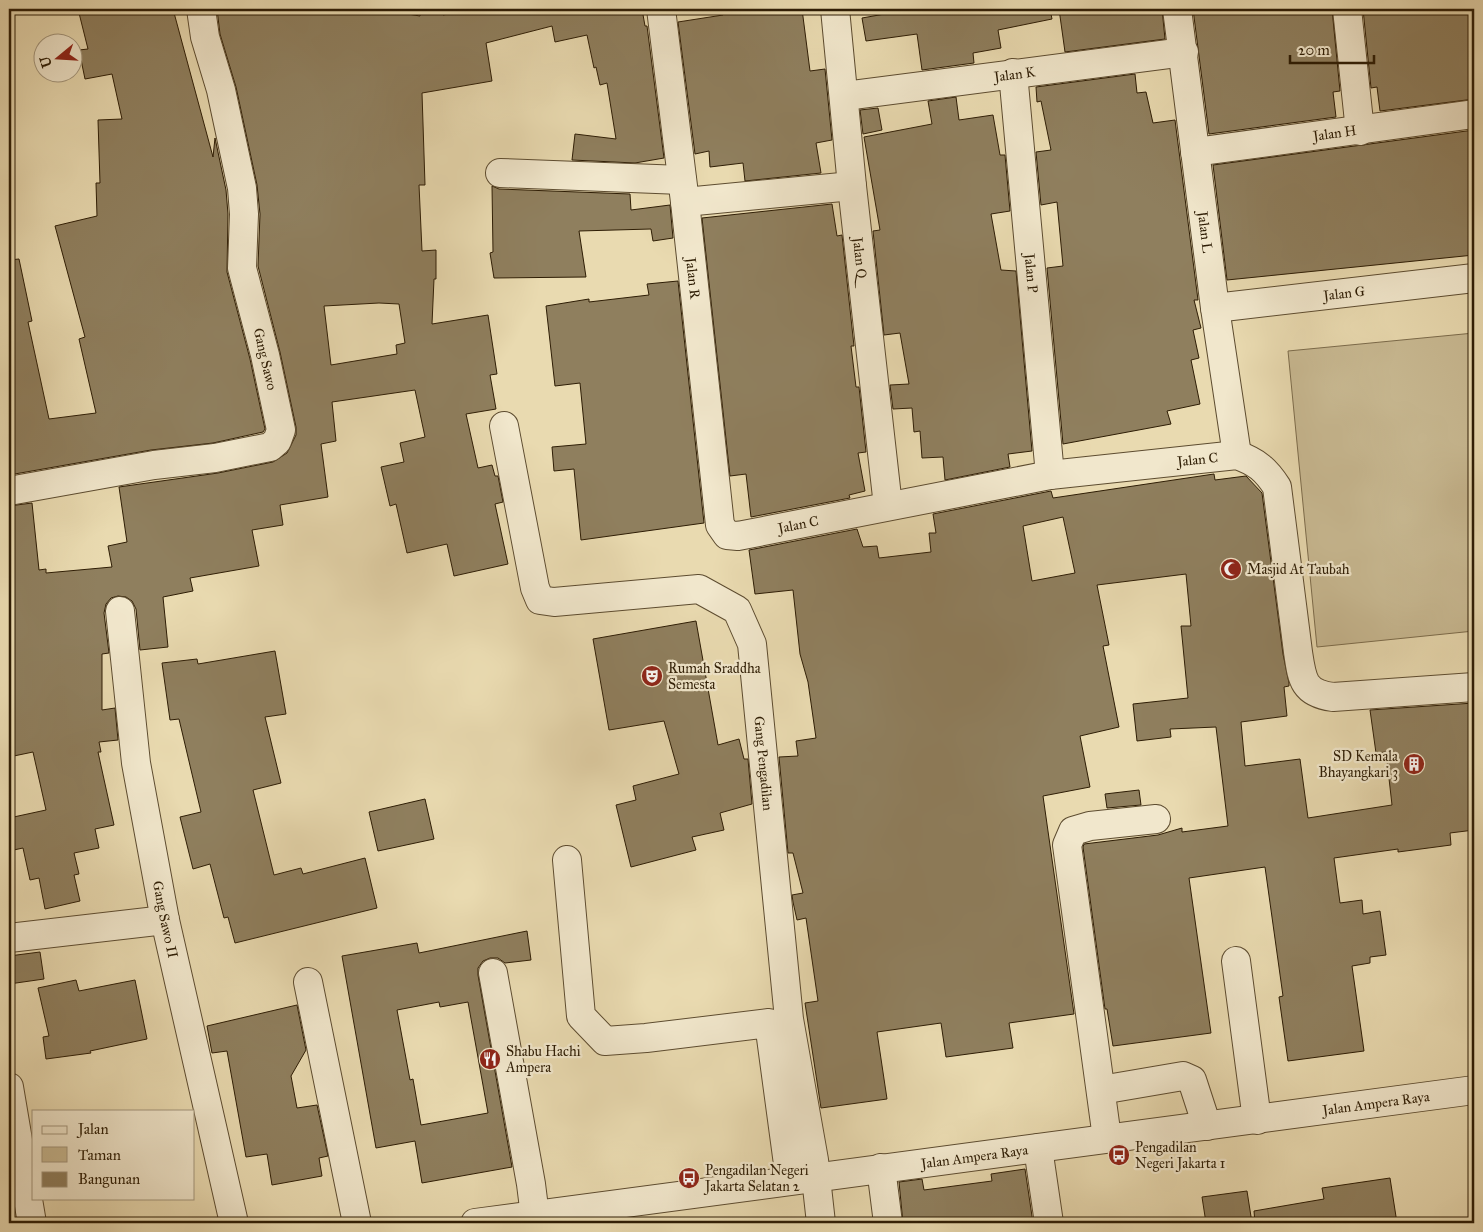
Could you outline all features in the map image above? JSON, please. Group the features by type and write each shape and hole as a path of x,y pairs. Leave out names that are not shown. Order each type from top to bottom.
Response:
{"street":[{"name":"Gang Sawo","path":"9,491 154,466 215,458 270,447 277,441 281,430 265,355 242,268 244,214 242,188 221,90 205,36 201,9"},
{"name":"Jalan R","path":"661,9 684,191 720,526 727,535 738,536"},
{"name":"Jalan Q","path":"835,9 845,96 852,186 888,506"},
{"name":"Jalan L","path":"1177,9 1184,52 1215,308 1237,455"},
{"path":"1347,9 1360,131"},
{"name":"Jalan K","path":"845,96 1184,52"},
{"name":"Jalan P","path":"1013,73 1050,475"},
{"name":"Jalan H","path":"1195,152 1474,114"},
{"path":"500,173 684,191 852,186"},
{"name":"Jalan G","path":"1215,308 1474,278"},
{"name":"Gang Pengadilan","path":"504,426 535,588 540,600 554,602 700,589 737,610 752,644 789,1020 802,1178"},
{"name":"Jalan C","path":"738,536 1050,475 1237,455 1260,465 1277,487 1301,674 1309,690 1317,695 1333,697 1474,687"},
{"name":"Gang Sawo II","path":"120,612 136,763 165,920 234,1223"},
{"path":"1107,1138 1067,845 1073,831 1090,826 1156,819"},
{"path":"567,860 581,1016 605,1041 769,1023 802,1178 822,1223"},
{"path":"9,938 165,920"},
{"path":"1236,960 1257,1120"},
{"path":"493,973 531,1184 545,1218"},
{"path":"308,982 357,1223"},
{"path":"1101,1090 1183,1076 1192,1080 1206,1126"},
{"path":"9,1086 32,1223"},
{"name":"Jalan Ampera Raya","path":"474,1223 545,1218 802,1178 1257,1120 1474,1090"},
{"path":"1038,1148 1048,1223"},
{"path":"881,1168 888,1223"}],"green space":[{"path":"1474,333 1474,631 1317,647 1288,351"}],"building":[{"path":"78,9 173,9 213,157 215,138 226,190 228,214 227,272 250,359 265,429 263,432 213,443 151,450 9,475 9,260 19,259 32,321 28,322 49,419 96,413 79,339 85,337 55,226 97,216 96,183 100,183 98,120 122,119 112,74 85,79 82,64 82,50 88,49"},
{"path":"217,9 337,11 338,9 378,9 420,16 420,9 443,9 443,15 473,9 642,9 645,26 647,26 664,158 635,163 572,160 575,134 616,139 607,83 600,85 596,67 594,68 587,35 555,42 552,26 486,43 492,81 422,93 425,185 419,185 422,251 436,250 436,279 434,279 432,324 488,315 497,374 490,375 496,409 466,414 478,468 492,465 495,476 498,476 503,502 495,504 508,564 454,576 447,544 407,553 396,504 390,506 381,467 404,462 400,443 425,437 415,390 332,402 336,441 321,444 328,497 280,505 283,525 252,530 259,566 190,578 193,591 163,597 168,647 140,650 136,609 132,601 126,597 118,596 111,598 106,604 104,613 109,653 102,654 102,710 115,708 118,740 99,742 101,752 98,752 114,825 95,829 99,848 74,853 79,874 74,875 80,901 45,909 39,878 30,880 23,848 9,851 9,818 46,810 33,752 9,757 9,506 32,503 39,570 46,569 46,573 112,567 108,546 127,542 119,487 218,473 273,462 287,453 296,435 296,427 280,352 258,266 260,214 257,185 236,87 220,34","holes":["379,303 399,304 405,343 396,345 397,354 331,365 324,306"]},
{"path":"744,9 802,9 810,71 825,69 832,140 816,143 821,173 745,181 743,163 710,167 709,151 695,154 678,22 723,15 723,12"},
{"path":"913,9 1050,9 1052,19 998,30 1001,48 973,53 974,63 922,70 917,34 866,41 862,18"},
{"path":"1059,9 1162,9 1165,39 1065,52"},
{"path":"1193,9 1332,9 1340,91 1333,92 1336,117 1209,134"},
{"path":"1363,9 1474,9 1474,99 1380,111 1377,87 1371,88"},
{"path":"1135,74 1137,93 1146,92 1153,123 1175,120 1198,300 1194,300 1201,328 1193,330 1199,358 1191,360 1200,404 1167,411 1171,424 1063,444 1047,268 1063,266 1057,202 1041,205 1036,152 1051,150 1041,101 1037,102 1036,87"},
{"path":"956,97 959,120 993,115 1000,155 1005,155 1010,211 991,214 1001,270 1016,271 1032,451 1008,454 1010,467 945,480 943,457 922,458 920,431 914,432 912,408 893,409 890,385 909,384 900,333 884,335 873,231 880,230 864,137 932,124 928,101"},
{"path":"878,108 882,130 863,134 860,110"},
{"path":"1474,130 1474,255 1227,280 1213,165"},
{"path":"492,186 499,189 630,194 631,210 670,205 673,238 653,241 651,229 579,231 586,277 494,278 490,253 493,252"},
{"path":"832,204 837,236 842,235 854,346 851,346 856,387 859,387 866,452 858,453 865,491 849,495 850,498 751,517 746,474 730,476 702,218"},
{"path":"678,281 704,523 581,540 574,469 554,471 552,447 586,444 580,383 555,386 546,306 589,299 589,302 649,295 647,284"},
{"path":"1214,474 1215,480 1246,476 1262,493 1283,654 1289,686 1284,687 1287,716 1241,722 1245,766 1300,759 1308,818 1392,805 1386,752 1376,753 1370,710 1474,703 1474,830 1450,833 1451,845 1398,852 1398,849 1334,858 1340,903 1362,900 1363,914 1380,911 1386,955 1370,957 1370,963 1352,966 1364,1051 1288,1061 1279,997 1283,996 1265,867 1189,878 1211,1033 1113,1046 1107,1009 1105,1009 1084,844 1158,835 1182,828 1182,832 1228,826 1216,727 1170,729 1171,737 1137,741 1133,704 1188,698 1181,626 1191,626 1186,574 1097,585 1109,645 1103,646 1119,727 1080,736 1090,787 1043,796 1074,1014 1009,1023 1013,1048 946,1057 941,1023 877,1032 887,1099 821,1108 805,1003 818,1001 806,918 797,920 793,902 792,895 803,893 793,853 788,853 779,757 798,756 796,741 816,738 808,682 800,654 793,590 755,594 749,550 857,529 863,547 877,546 879,558 931,552 929,533 936,533 933,514 1051,491 1053,498","holes":["1063,517 1075,573 1032,581 1023,526"]},
{"path":"696,621 718,745 739,739 744,759 748,759 752,804 720,813 724,830 692,837 696,850 631,867 616,805 636,800 633,786 679,774 664,721 609,730 593,639"},
{"path":"275,651 286,714 265,717 281,783 253,790 274,875 301,868 303,874 365,858 377,908 235,943 228,917 224,918 210,864 193,869 180,817 201,812 179,719 170,720 162,663 197,659 198,664"},
{"path":"1139,790 1141,805 1107,808 1105,794"},
{"path":"425,799 434,839 378,851 369,812"},
{"path":"527,931 531,960 505,963 498,958 490,958 483,961 478,968 512,1167 422,1183 415,1141 376,1148 342,956 417,943 419,953","holes":["439,1002 440,1007 468,1002 488,1113 421,1125 413,1079 410,1080 397,1010"]},
{"path":"40,952 44,979 9,984 9,956"},
{"path":"76,980 79,991 135,980 147,1039 90,1051 91,1053 46,1059 43,1037 49,1036 38,988"},
{"path":"297,1005 306,1050 291,1076 297,1108 317,1105 328,1156 319,1158 322,1176 272,1185 267,1154 246,1157 227,1051 212,1053 207,1026"},
{"path":"1025,1169 1033,1223 903,1223 899,1182 922,1179 924,1190 992,1181 991,1174"},
{"path":"1390,1178 1397,1223 1255,1223 1254,1211 1324,1199 1322,1188"},
{"path":"1247,1191 1252,1223 1206,1223 1202,1197"}],"place":[{"name":"Masjid At Taubah","path":"1231,569"},
{"name":"Rumah Sraddha Semesta","path":"652,676"},
{"name":"SD Kemala Bhayangkari 3","path":"1414,764"},
{"name":"Shabu Hachi Ampera","path":"490,1059"},
{"name":"Pengadilan Negeri Jakarta 1","path":"1119,1155"},
{"name":"Pengadilan Negeri Jakarta Selatan 2","path":"689,1178"}]}
